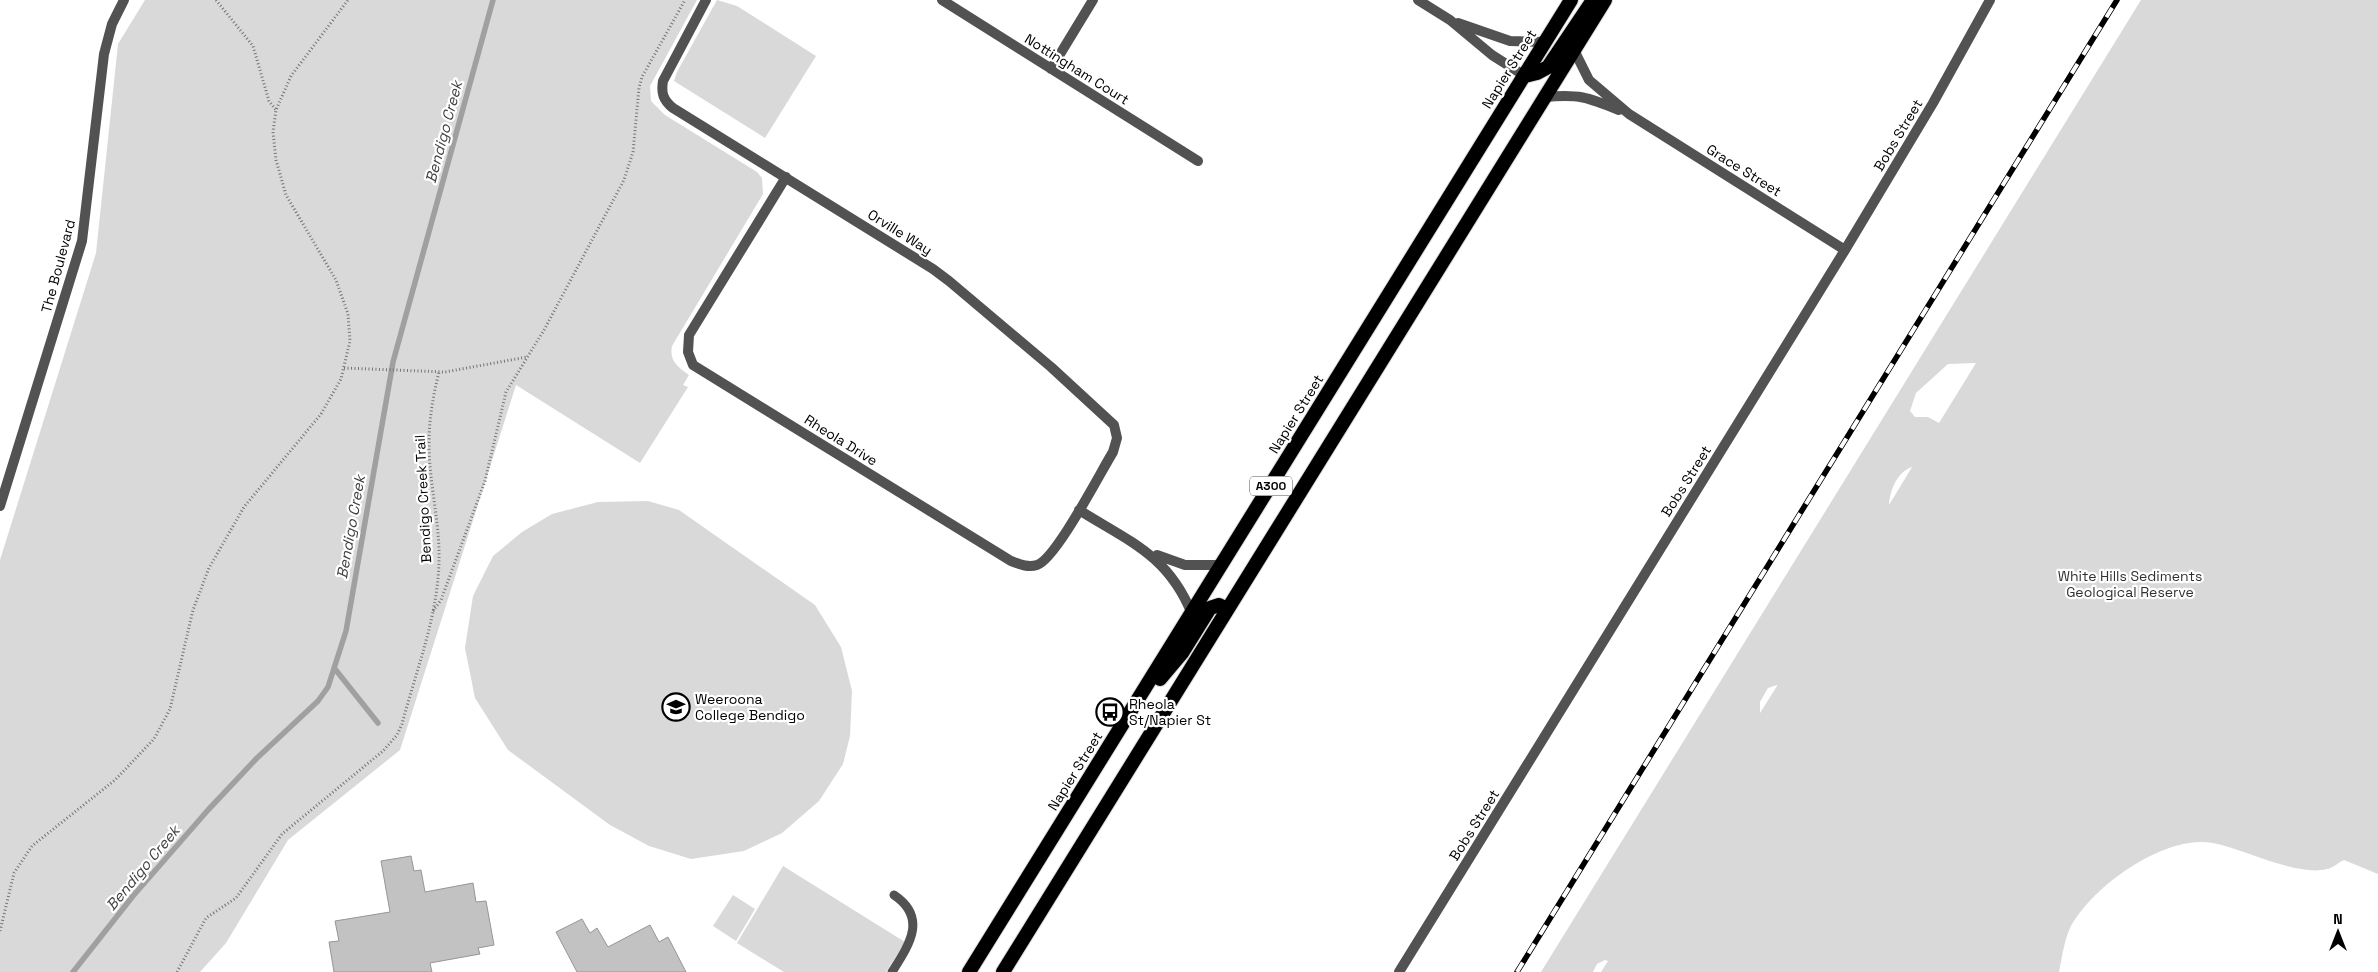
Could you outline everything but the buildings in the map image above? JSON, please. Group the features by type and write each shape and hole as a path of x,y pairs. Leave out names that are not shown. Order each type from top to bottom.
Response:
{"highway":[{"name":"Napier Street","path":"969,972 1572,0"},
{"path":"1525,76 1537,73 1548,67 1593,0"},
{"name":"A300","path":"1003,972 1605,0"},
{"path":"1130,714 1182,653 1210,608 1219,605 1227,609"}],"street":[{"name":"The Boulevard","path":"0,506 82,241 104,54 112,24 124,0"},
{"name":"Orville Way","path":"706,0 664,78 662,87 664,100 673,108 949,280 1107,418 1116,431 1116,445 1079,510"},
{"name":"Nottingham Court","path":"942,0 1198,161"},
{"path":"1051,68 1093,0"},
{"path":"1418,0 1450,20 1492,55 1525,76"},
{"name":"Bobs Street","path":"1399,972 1845,250 1925,117 1990,0"},
{"path":"1450,20 1510,41 1546,42"},
{"name":"Grace Street","path":"1574,50 1590,80 1629,114 1845,250"},
{"name":"Grace Street","path":"1545,96 1581,96 1629,114"},
{"name":"Rheola Drive","path":"786,177 690,335 688,352 693,364 1020,565 1028,567 1043,562 1059,542 1079,510"},
{"path":"1079,510 1160,562 1180,586 1192,614"},
{"path":"1144,550 1185,565 1222,565"}],"lane":[{"path":"892,972 911,941 913,930 912,915 901,899 894,895"}],"path":[{"path":"216,0 253,46 269,101 276,110"},
{"path":"0,930 14,873 22,858 46,833 120,774 154,739 164,723 170,709 193,610 209,568 244,507 330,401 344,368 350,341 348,314 336,280 293,209 280,180 273,142 276,110 284,90 302,59 348,0"},
{"path":"432,611 441,600 485,481 506,392 544,330 624,180 633,152 637,102 642,77 685,0"},
{"path":"344,368 455,372 527,357"},
{"name":"Bendigo Creek Trail","path":"178,972 206,918 236,898 282,834 383,751 397,735 402,724 432,611 439,561 429,445 431,412 439,372"}],"green space":[{"path":"145,0 697,0 650,86 651,101 665,115 757,172 762,178 763,194 672,346 673,360 689,375 683,385 688,387 640,463 516,385 400,750 288,840 226,943 200,972 0,972 0,560 96,253 118,44"},
{"path":"717,0 737,6 816,56 765,138 674,81 677,72"},
{"name":"White Hills Sediments Geological Reserve","path":"2141,0 2378,0 2378,874 2344,860 2329,868 2301,869 2213,843 2194,842 2174,847 2152,855 2132,866 2112,880 2080,912 2070,928 2059,972 1601,972 1608,961 1605,960 1597,964 1593,972 1541,972","holes":["1976,363 1939,423 1928,417 1915,417 1910,411 1916,393 1948,364","1912,467 1889,505 1895,482 1907,469","1777,685 1760,713 1760,702 1768,688"]},
{"path":"648,501 679,510 815,605 841,647 852,691 850,736 843,764 819,801 782,833 744,851 691,859 649,846 610,825 508,750 475,698 465,648 473,596 493,556 522,532 552,514 598,502"},
{"path":"783,866 905,942 886,972 784,972 737,943"},
{"path":"733,895 755,909 736,941 713,926"}],"waterway":[{"name":"Bendigo Creek","path":"73,972 133,896 208,810 257,758 318,701 328,687 346,631 393,362 493,0"},
{"path":"335,669 378,723"}],"railway":[{"path":"1517,972 2117,0"}],"place":[{"name":"Weeroona College Bendigo","path":"676,707"},
{"name":"Rheola St/Napier St","path":"1110,712"}]}
